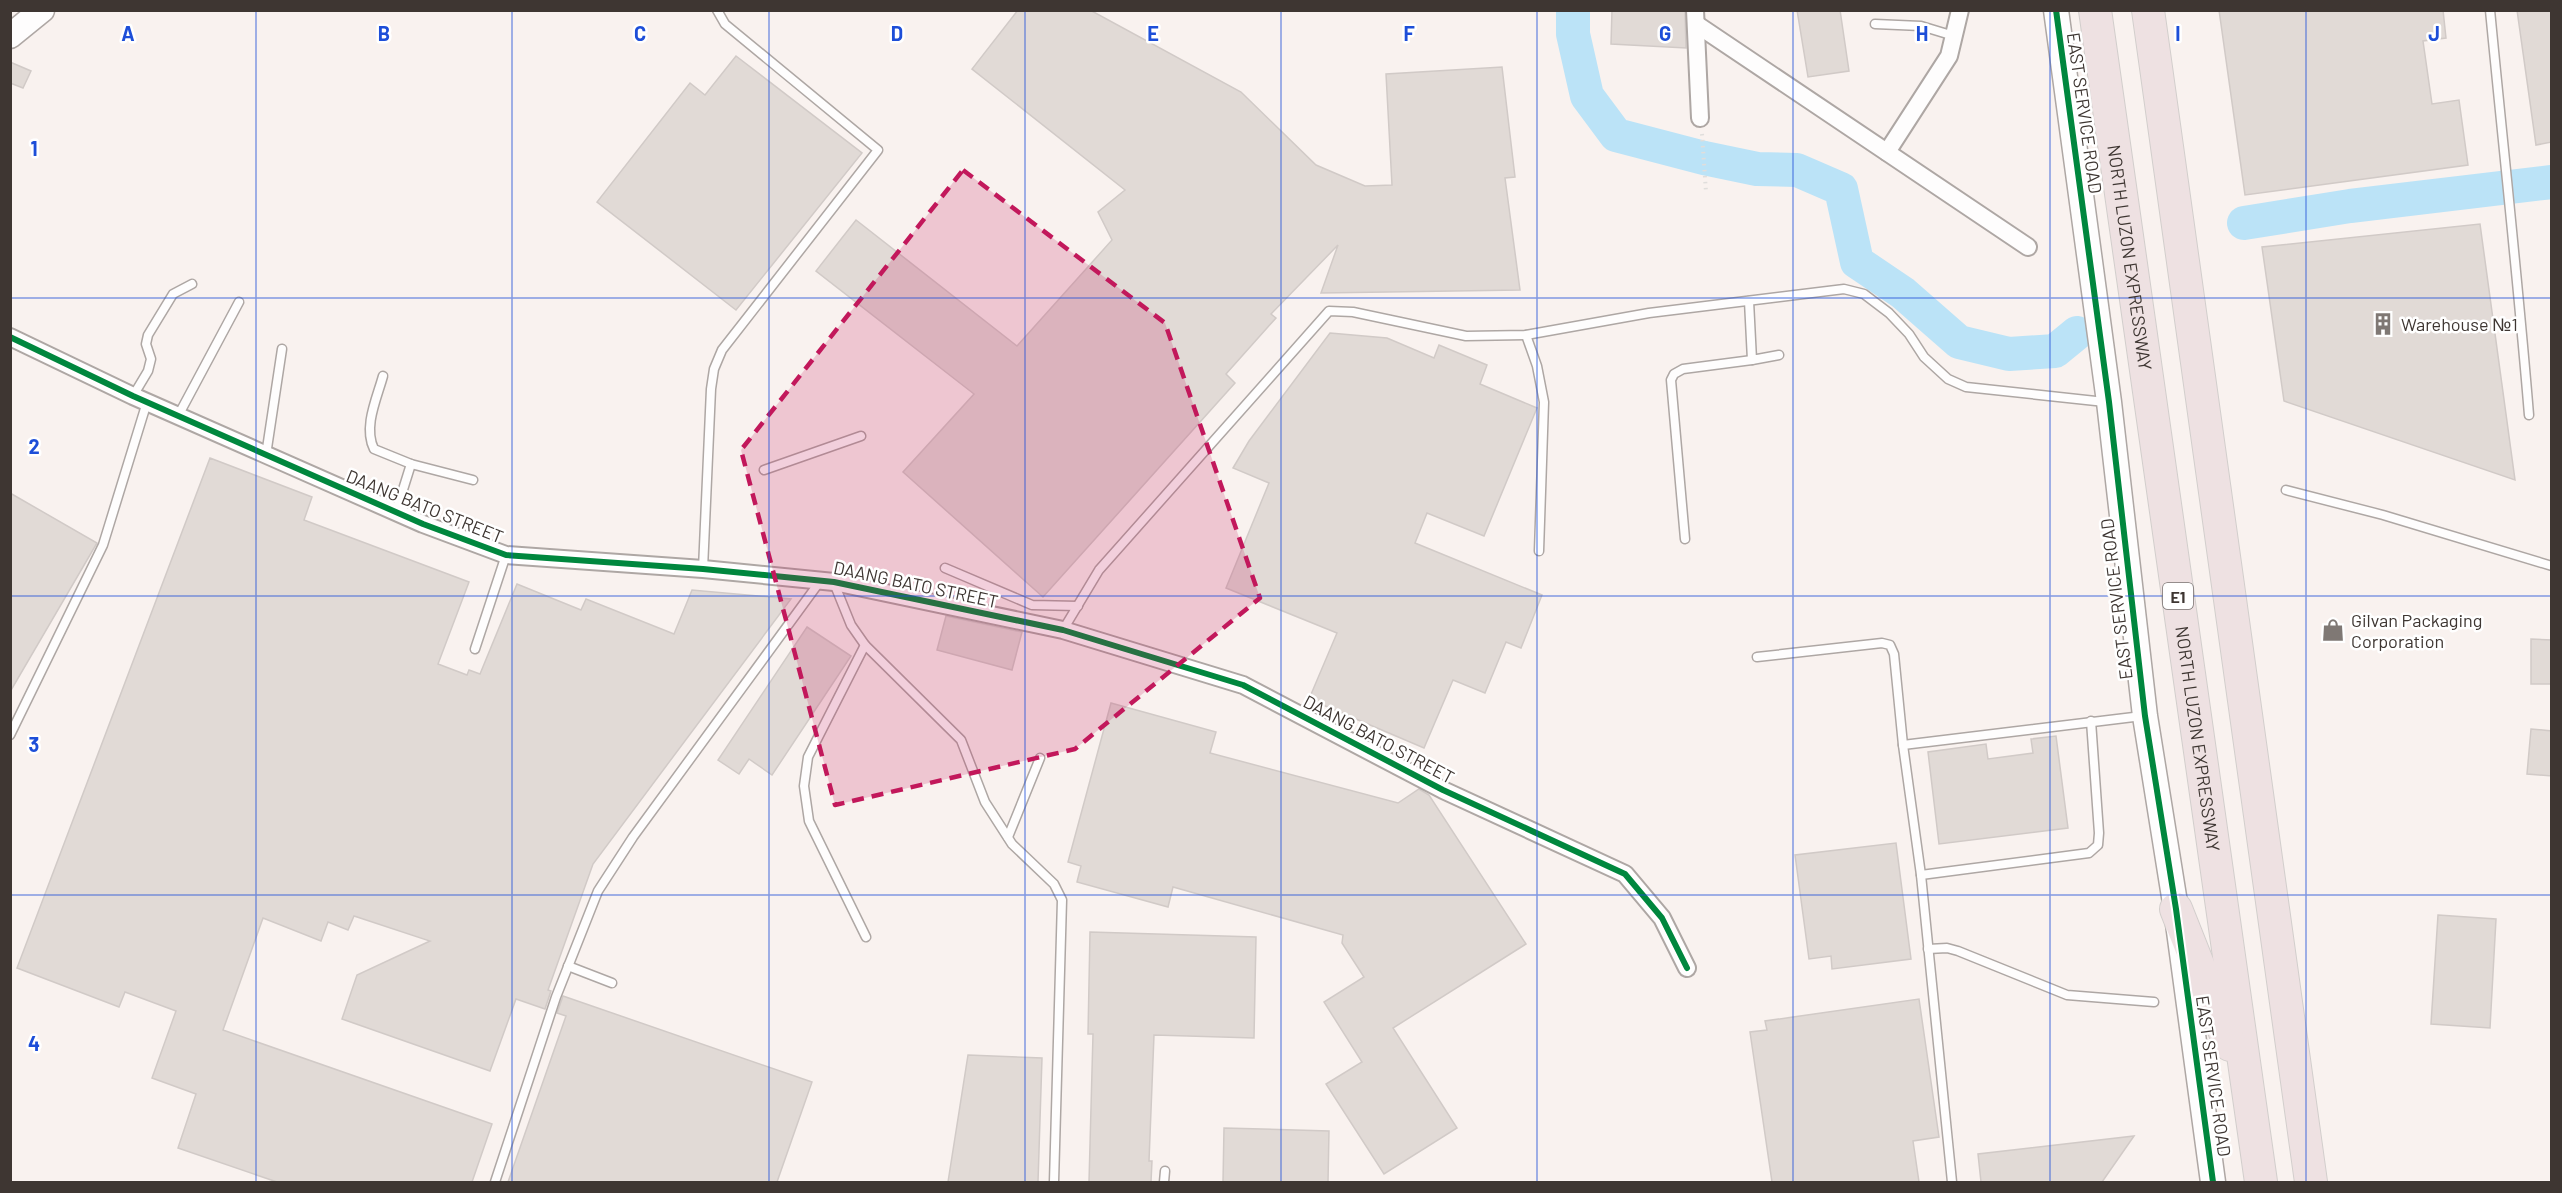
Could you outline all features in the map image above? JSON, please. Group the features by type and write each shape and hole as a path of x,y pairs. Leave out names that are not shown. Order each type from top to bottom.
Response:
{"highway":[{"name":"NORTH LUZON EXPRESSWAY","path":"2095,10 2261,1182"},
{"path":"2148,10 2311,1182"},
{"path":"2176,909 2249,1096"}],"street":[{"path":"10,36 42,10"},
{"path":"1887,152 1949,56 1960,10"},
{"name":"EAST SERVICE ROAD","path":"2056,10 2109,402 2145,716 2176,909 2213,1182"},
{"path":"1696,17 1700,118"},
{"path":"1696,17 1887,152 2028,247"},
{"name":"DAANG BATO STREET","path":"11,337 140,399 266,455 396,512 506,555 703,569 828,581 1063,630 1243,685 1443,790 1625,874 1662,918 1687,968"}],"lane":[{"path":"703,569 711,389 714,369 722,350 878,150 725,24 717,10"},
{"path":"2490,10 2505,168 2512,212 2529,415"},
{"path":"1875,24 1936,28 1955,36"},
{"path":"10,735 103,546 151,359 146,344 148,335 173,294 181,287 192,284"},
{"path":"1063,630 1099,570 1325,314 1335,310 1466,336 1526,335 1649,313 1844,289 1864,294 1909,334 1924,357 1948,379 1966,387 2109,402"},
{"path":"1749,301 1752,360"},
{"path":"178,416 239,302"},
{"path":"1526,335 1537,366 1544,402 1539,551"},
{"path":"266,455 282,349"},
{"path":"1685,539 1671,380 1674,374 1683,369 1779,355"},
{"path":"383,376 370,428 370,440 374,449 411,464 473,480"},
{"path":"764,470 861,436"},
{"path":"396,512 411,464"},
{"path":"2286,490 2383,515 2552,566"},
{"path":"475,649 506,555"},
{"path":"945,568 1032,605 1078,606"},
{"path":"495,1182 568,966 598,891 633,837 828,581 851,625 865,645 961,740 985,802 1012,844 1054,884 1062,900 1054,1182"},
{"path":"1757,657 1882,643 1890,645 1894,654 1903,745 1921,875 1952,1182"},
{"path":"865,645 808,757 804,786 809,821 866,937"},
{"path":"1903,745 2145,716"},
{"path":"1921,875 2089,853 2098,845 2091,721"},
{"path":"1008,837 1040,758"},
{"path":"1928,949 1947,948 1958,951 2067,995 2154,1002"},
{"path":"568,966 612,983"},
{"path":"1164,1182 1165,1171"}],"path":[{"path":"1700,118 1706,192"}],"highlighted area":[{"path":"963,170 1165,323 1260,598 1075,749 835,805 741,450"}],"building":[{"path":"1018,10 1090,10 1241,92 1316,165 1365,186 1392,185 1386,74 1502,67 1515,177 1505,178 1520,290 1321,293 1338,245 1271,314 1276,318 1226,374 1235,383 1043,597 903,472 974,394 816,271 856,220 1017,346 1112,240 1098,212 1125,190 972,69"},
{"path":"1612,10 1685,10 1686,48 1611,44"},
{"path":"1797,10 1840,10 1849,71 1808,77"},
{"path":"2219,10 2443,10 2446,38 2423,41 2432,104 2459,100 2468,165 2245,195"},
{"path":"2517,10 2552,10 2552,142 2536,145"},
{"path":"736,56 862,153 736,310 597,202 690,83 705,95"},
{"path":"10,62 31,71 23,88 10,83"},
{"name":"Warehouse №1","path":"2480,224 2515,480 2284,401 2262,247"},
{"path":"1330,333 1387,338 1434,358 1439,345 1487,365 1480,384 1537,408 1484,536 1427,513 1415,543 1542,595 1521,648 1506,642 1485,693 1453,680 1424,748 1309,699 1337,633 1226,588 1269,483 1233,468 1249,441"},
{"path":"210,458 312,497 304,520 469,582 438,664 467,675 469,670 480,674 517,584 581,610 586,599 674,634 692,590 791,599 593,864 548,990 551,991 545,1009 516,999 490,1071 342,1019 357,975 430,941 354,916 348,930 328,922 321,941 263,918 223,1030 492,1124 472,1182 277,1182 178,1148 196,1094 152,1078 176,1011 125,992 119,1007 17,968"},
{"path":"10,493 97,543 10,692"},
{"path":"946,616 1022,632 1012,670 937,650"},
{"path":"807,627 851,656 772,775 749,759 739,774 718,760"},
{"path":"2531,639 2552,640 2552,684 2531,684"},
{"path":"1111,703 1216,732 1210,753 1398,803 1419,789 1429,795 1526,944 1393,1028 1457,1128 1384,1174 1326,1084 1362,1062 1324,1002 1364,977 1342,943 1343,935 1173,887 1168,907 1077,882 1081,866 1068,862"},
{"path":"2531,729 2552,731 2552,776 2527,774"},
{"path":"2056,736 2068,828 1939,844 1928,752 1986,744 1988,759 2033,753 2031,739"},
{"path":"1896,843 1911,959 1832,969 1831,956 1809,959 1795,855"},
{"path":"2438,915 2496,919 2490,1028 2431,1024"},
{"path":"1090,932 1256,937 1254,1038 1154,1035 1149,1161 1152,1161 1151,1182 1089,1182 1093,1034 1088,1034"},
{"path":"563,996 812,1082 777,1182 508,1182 566,1016 557,1013"},
{"path":"1919,999 1939,1137 1913,1141 1919,1182 1772,1182 1750,1032 1767,1030 1765,1021"},
{"path":"968,1055 1042,1058 1038,1182 948,1182"},
{"path":"1224,1128 1329,1131 1328,1182 1223,1182"},
{"path":"2134,1136 2102,1182 1981,1182 1978,1154"}],"waterway":[{"path":"1573,10 1573,34 1587,96 1616,135 1757,169 1797,170 1841,189 1857,262 1903,293 1959,342 2009,354 2055,351 2077,333"},
{"path":"2244,223 2350,206 2552,182"}],"cycle path":[{"path":"2056,10 2109,402 2145,716 2176,909 2213,1182"},
{"path":"10,337 133,396 423,524 506,555 703,569 834,582 1063,630 1243,685 1443,790 1625,874 1662,918 1687,968"}],"place":[{"name":"Warehouse №1","path":"2383,324"},
{"name":"Gilvan Packaging Corporation","path":"2333,630"}]}
